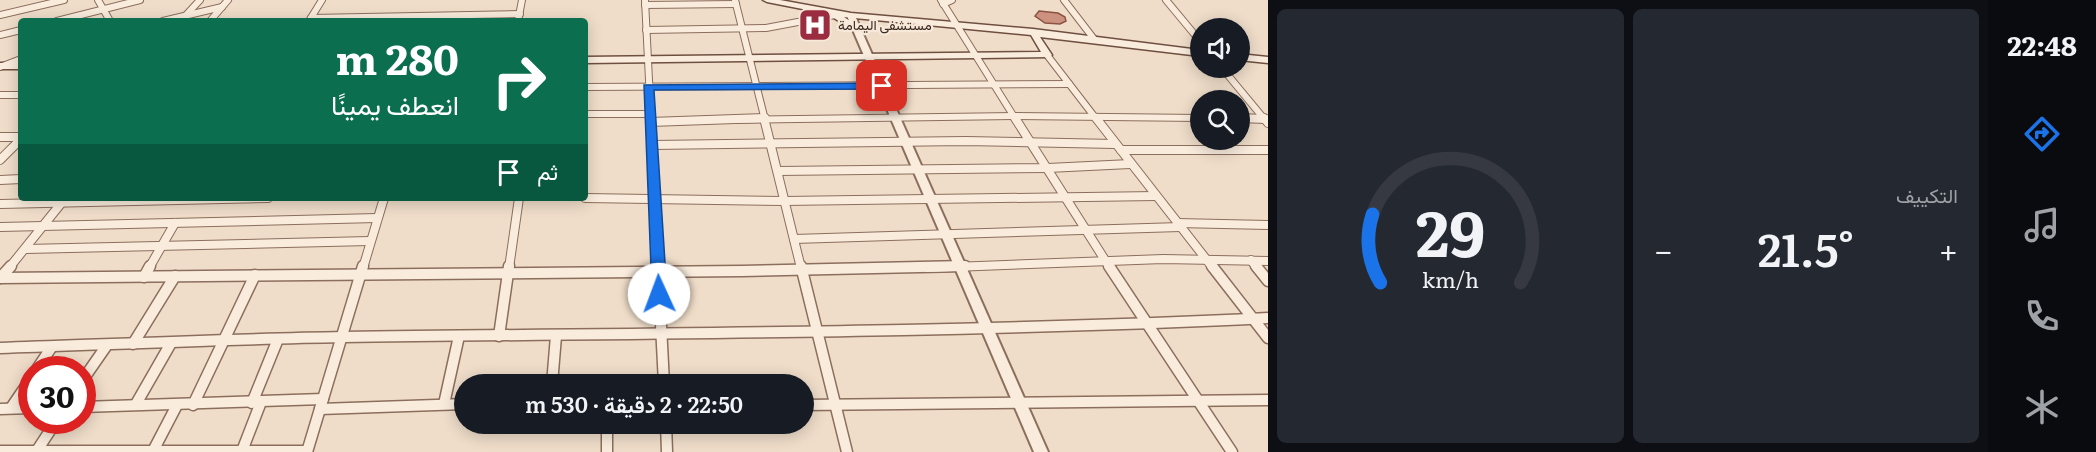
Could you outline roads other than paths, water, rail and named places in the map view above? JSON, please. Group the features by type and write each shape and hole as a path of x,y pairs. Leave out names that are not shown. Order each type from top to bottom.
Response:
{"main road":[{"path":"767,0 834,15 854,24 868,18 957,24 1190,52"},
{"path":"1033,32 1047,55"},
{"path":"588,60 1047,55"},
{"path":"1250,58 1268,60"},
{"path":"0,67 18,66"}],"street":[{"path":"0,15 64,0"},
{"path":"98,0 109,18"},
{"path":"69,18 140,0"},
{"path":"186,14 200,0"},
{"path":"213,18 228,0"},
{"path":"311,18 322,0"},
{"path":"414,18 519,17 522,0"},
{"path":"952,0 942,2 996,84 1085,229 1232,452"},
{"path":"1064,0 1094,39"},
{"path":"1166,0 1190,29"},
{"path":"663,374 645,3 735,2 847,452"},
{"path":"173,18 222,7"},
{"path":"646,30 743,29 789,25 834,15"},
{"path":"854,24 1041,452"},
{"path":"0,35 18,31"},
{"path":"1047,55 1268,338"},
{"path":"0,67 18,59"},
{"path":"1230,78 1266,120"},
{"path":"588,87 1069,84"},
{"path":"0,95 18,95"},
{"path":"588,114 649,118 1014,116 1190,118"},
{"path":"1250,119 1266,120"},
{"path":"0,137 18,138"},
{"path":"0,160 18,141"},
{"path":"652,145 1029,141 1118,147 1268,150"},
{"path":"778,171 1048,168 1130,164"},
{"path":"0,180 18,179"},
{"path":"588,198 784,201 1156,196"},
{"path":"0,204 47,201"},
{"path":"0,278 26,249 62,201"},
{"path":"0,451 307,452 383,201"},
{"path":"499,336 519,201"},
{"path":"0,227 377,218"},
{"path":"144,277 176,223"},
{"path":"794,239 1178,225 1268,225"},
{"path":"26,249 370,242"},
{"path":"0,278 509,273 659,274 960,268 1106,260 1268,261"},
{"path":"1251,260 1268,281"},
{"path":"193,405 255,275"},
{"path":"133,344 175,276"},
{"path":"0,348 342,337 556,336 1148,324 1268,318"},
{"path":"444,404 459,336"},
{"path":"553,374 556,336"},
{"path":"246,452 256,402 278,339"},
{"path":"136,404 171,343"},
{"path":"96,360 106,345"},
{"path":"46,356 51,348"},
{"path":"5,409 18,394"},
{"path":"814,405 1268,400"},
{"path":"96,406 256,402 454,404"},
{"path":"153,451 177,405"},
{"path":"37,451 48,434"},
{"path":"607,434 607,452"},
{"path":"666,434 667,452"}],"place":[{"name":"مستشفى اليمامة","path":"815,25"}]}
